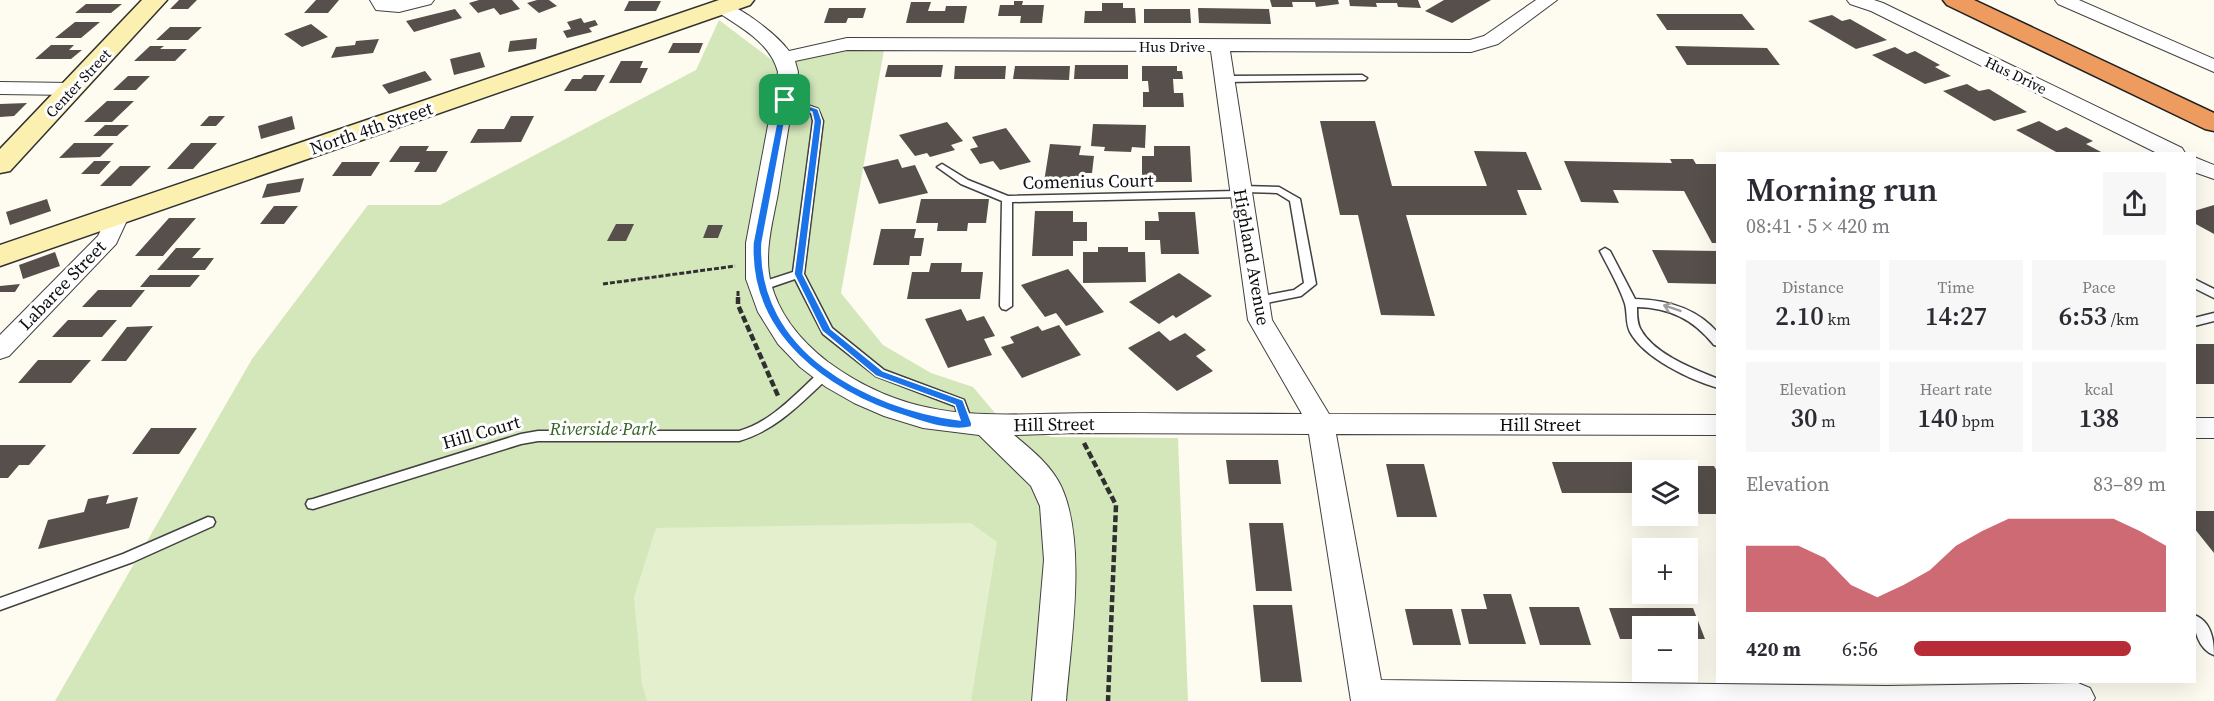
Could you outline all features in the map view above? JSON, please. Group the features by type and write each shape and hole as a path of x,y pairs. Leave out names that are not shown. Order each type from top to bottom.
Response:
{"highway":[{"path":"1955,0 2214,123"}],"street":[{"name":"Center Street","path":"0,165 155,0"},
{"path":"378,1 382,6 398,7 425,0"},
{"name":"Hus Drive","path":"784,58 847,44 1471,46 1491,40 1548,0"},
{"name":"Hus Drive","path":"1856,0 1877,7 2172,152"},
{"path":"2064,0 2214,66"},
{"path":"732,3 784,58"},
{"name":"North 4th Street","path":"0,256 732,3"},
{"name":"Highland Avenue","path":"1220,46 1260,320 1265,332 1322,423 1367,698"},
{"name":"Hill Street","path":"784,58 788,72 785,100 758,243 757,266 760,287 764,299 783,332 825,374 879,404 928,419 976,425 1076,423 1716,425"},
{"path":"0,88 72,89"},
{"path":"2196,164 2214,173"},
{"name":"Labaree Street","path":"0,350 108,239 118,216"},
{"path":"976,425 1035,471 1055,504 1059,565 1049,701"},
{"path":"1877,683 1887,701"},
{"path":"1367,698 1887,701 2078,698"}],"lane":[{"path":"1225,79 1362,78"},
{"path":"785,100 815,111 818,121 798,274 827,331 880,373 960,403 976,425"},
{"path":"942,167 948,173 1007,199"},
{"name":"Comenius Court","path":"1006,306 1007,199 1279,190 1295,199 1310,284 1297,293 1257,301"},
{"path":"1605,251 1631,303 1631,316 1637,334 1655,350 1683,368 1716,383"},
{"path":"760,287 798,274"},
{"path":"2196,284 2214,294"},
{"path":"1631,303 1658,303 1691,315 1708,328 1716,339"},
{"path":"2196,322 2214,317"},
{"name":"Hill Court","path":"313,504 521,439 549,436 739,436 750,434 784,410 825,374"},
{"path":"0,604 128,558 208,522"},
{"path":"2196,624 2214,648"}],"path":[{"path":"603,284 658,274 708,272 736,266"},
{"path":"1076,423 1092,464 1111,488 1116,505 1108,701"}],"green space":[{"name":"Riverside Park","path":"719,20 772,60 776,66 837,51 884,50 841,293 883,345 931,373 973,387 1000,419 1051,437 1178,438 1188,701 55,701 252,359 368,205 440,205 696,70"},
{"path":"971,523 997,542 971,701 647,701 642,684 634,597 656,528"}],"building":[{"path":"179,0 197,0 188,9 170,9"},
{"path":"316,0 339,0 328,13 304,13"},
{"path":"479,0 512,0 520,9 500,15 494,8 478,13 469,3"},
{"path":"549,0 557,6 539,13 527,3"},
{"path":"1270,0 1338,0 1339,4 1316,7 1315,2 1292,2 1293,7 1272,7"},
{"path":"1349,0 1418,0 1421,8 1398,7 1397,3 1376,3 1377,7 1350,6"},
{"path":"1444,0 1491,0 1452,23 1425,11"},
{"path":"629,1 661,1 656,11 624,11"},
{"path":"1014,1 1023,1 1022,5 1044,5 1042,23 1020,23 1021,16 998,16 1000,5 1014,5"},
{"path":"911,2 931,2 928,11 945,11 946,6 967,6 964,23 906,23"},
{"path":"1102,3 1123,3 1123,8 1135,8 1136,23 1084,23 1085,11 1102,11"},
{"path":"86,4 122,4 111,13 75,13"},
{"path":"829,8 866,8 863,18 848,18 846,23 824,23"},
{"path":"1198,8 1269,9 1271,24 1199,23"},
{"path":"455,9 462,18 414,32 406,21"},
{"path":"1144,9 1190,9 1191,23 1144,23"},
{"path":"1656,14 1742,14 1755,30 1667,30"},
{"path":"1832,15 1842,21 1850,19 1887,40 1856,49 1808,21"},
{"path":"581,18 584,23 595,20 598,25 589,28 592,32 567,38 563,31 571,29 567,22"},
{"path":"75,22 100,22 81,38 55,38"},
{"path":"311,24 328,37 302,47 284,34"},
{"path":"170,27 202,27 188,40 156,40"},
{"path":"537,38 536,49 508,52 510,41"},
{"path":"379,39 373,53 331,58 336,47 355,45 356,41"},
{"path":"673,43 703,43 699,53 668,53"},
{"path":"51,45 74,45 69,50 82,50 71,59 35,59"},
{"path":"150,46 164,46 160,49 187,49 175,61 134,61"},
{"path":"1675,46 1767,48 1780,65 1687,65"},
{"path":"1895,47 1907,54 1915,51 1940,65 1935,67 1951,76 1925,84 1872,55"},
{"path":"480,52 485,67 454,75 450,59"},
{"path":"621,61 643,61 640,68 648,68 641,83 609,83"},
{"path":"888,65 943,65 941,77 885,77"},
{"path":"1075,65 1128,65 1128,79 1074,79"},
{"path":"955,66 1006,66 1005,79 954,79"},
{"path":"1015,66 1070,66 1069,80 1013,79"},
{"path":"1142,66 1177,66 1177,71 1182,71 1183,79 1173,79 1174,93 1183,93 1184,107 1143,107 1143,92 1149,92 1148,81 1142,81"},
{"path":"425,71 432,80 389,94 382,85"},
{"path":"584,75 605,75 596,91 564,91 572,79 581,79"},
{"path":"128,76 150,76 136,90 113,90"},
{"path":"1967,84 1979,91 1989,89 2027,112 1994,121 1943,91"},
{"path":"107,101 134,101 112,122 84,122"},
{"path":"27,103 14,116 0,117 0,104"},
{"path":"209,116 225,116 216,126 200,126"},
{"path":"292,116 295,129 261,139 258,126"},
{"path":"511,116 534,116 521,142 470,143 478,129 504,129"},
{"path":"1320,121 1375,121 1392,186 1487,186 1474,151 1526,152 1542,190 1517,190 1527,215 1406,215 1435,316 1381,315 1358,215 1340,215"},
{"path":"2039,121 2057,131 2066,127 2093,141 2086,144 2101,152 2056,152 2016,130"},
{"path":"947,122 963,141 951,145 955,150 930,157 927,153 915,156 899,135"},
{"path":"1093,124 1146,125 1145,148 1132,147 1131,152 1104,151 1105,147 1091,146"},
{"path":"105,125 129,125 117,136 93,136"},
{"path":"1006,128 1031,162 1000,170 993,161 980,164 970,149 978,147 972,137"},
{"path":"74,143 114,143 100,157 59,158"},
{"path":"191,143 217,143 193,169 167,169"},
{"path":"1050,144 1081,146 1079,155 1094,156 1092,173 1081,173 1080,183 1044,182"},
{"path":"400,146 429,146 426,151 448,151 436,172 414,172 420,162 389,162"},
{"path":"1154,146 1190,146 1192,182 1142,182 1142,156 1154,156"},
{"path":"898,159 902,168 915,165 928,193 879,204 863,167"},
{"path":"1670,159 1693,159 1696,164 1716,164 1716,243 1712,243 1684,191 1613,190 1619,203 1581,202 1564,161 1672,163"},
{"path":"94,161 111,161 99,174 81,174"},
{"path":"342,162 380,162 371,176 332,176"},
{"path":"120,166 151,166 131,186 100,186"},
{"path":"304,178 300,192 262,198 267,184"},
{"path":"47,199 51,211 10,225 6,212"},
{"path":"921,199 989,199 986,223 968,223 967,231 937,231 938,223 916,223"},
{"path":"2214,205 2214,234 2196,224 2196,210"},
{"path":"274,206 298,206 284,224 260,224"},
{"path":"1035,211 1073,211 1073,222 1087,222 1087,241 1073,241 1073,256 1032,256"},
{"path":"1158,212 1195,212 1199,254 1161,254 1160,240 1145,240 1145,221 1159,221"},
{"path":"169,218 196,218 163,256 135,256"},
{"path":"616,224 634,224 626,241 607,241"},
{"path":"708,225 723,225 718,238 703,238"},
{"path":"881,229 916,229 914,238 924,238 921,256 910,256 909,265 873,265"},
{"path":"1098,247 1128,247 1128,252 1145,252 1146,282 1083,283 1083,252 1098,252"},
{"path":"176,248 201,248 192,258 214,258 205,270 157,270"},
{"path":"1652,250 1716,251 1716,284 1668,283"},
{"path":"55,252 60,266 23,279 19,265"},
{"path":"931,263 962,263 961,272 983,272 980,299 907,299 912,272 929,272"},
{"path":"1068,269 1104,312 1066,326 1056,313 1045,317 1021,285"},
{"path":"1179,273 1212,296 1176,318 1173,315 1159,324 1129,302"},
{"path":"150,275 200,275 190,287 140,287"},
{"path":"20,284 15,292 0,292 0,286"},
{"path":"98,290 145,290 131,307 82,307"},
{"path":"961,309 967,321 984,316 995,336 984,339 992,355 948,368 925,319"},
{"path":"68,320 117,320 102,337 52,337"},
{"path":"1059,325 1081,355 1022,378 1001,347 1014,343 1010,337 1038,326 1042,331"},
{"path":"153,326 126,361 101,361 127,327"},
{"path":"1159,331 1170,341 1185,333 1206,350 1196,356 1213,371 1177,391 1128,348"},
{"path":"2196,344 2214,344 2214,384 2196,384"},
{"path":"38,360 91,360 71,383 18,383"},
{"path":"151,428 197,428 179,454 132,454"},
{"path":"0,445 46,445 29,465 19,465 8,478 0,478"},
{"path":"1226,460 1278,460 1281,484 1229,484"},
{"path":"1552,462 1632,462 1632,493 1562,493"},
{"path":"1386,464 1424,464 1437,517 1397,517"},
{"path":"1698,466 1714,466 1716,470 1716,514 1699,514"},
{"path":"109,495 106,504 138,497 129,528 38,549 48,520 84,512 88,499"},
{"path":"2196,511 2214,511 2214,553 2196,530"},
{"path":"1249,523 1283,523 1292,591 1256,591"},
{"path":"1483,594 1511,594 1526,644 1469,644 1461,609 1487,609"},
{"path":"1253,605 1292,605 1302,682 1261,682"},
{"path":"1529,607 1579,607 1591,645 1540,645"},
{"path":"1609,608 1693,608 1696,616 1632,616 1632,639 1620,639"},
{"path":"1405,609 1452,609 1461,645 1413,645"},
{"path":"1698,621 1705,639 1698,639"}],"route":[{"path":"785,100 815,111 818,121 798,274 827,331 880,373 960,403 967,424 904,413 879,404 825,374 800,352 783,332 764,299 757,266 758,243 785,100"}]}
